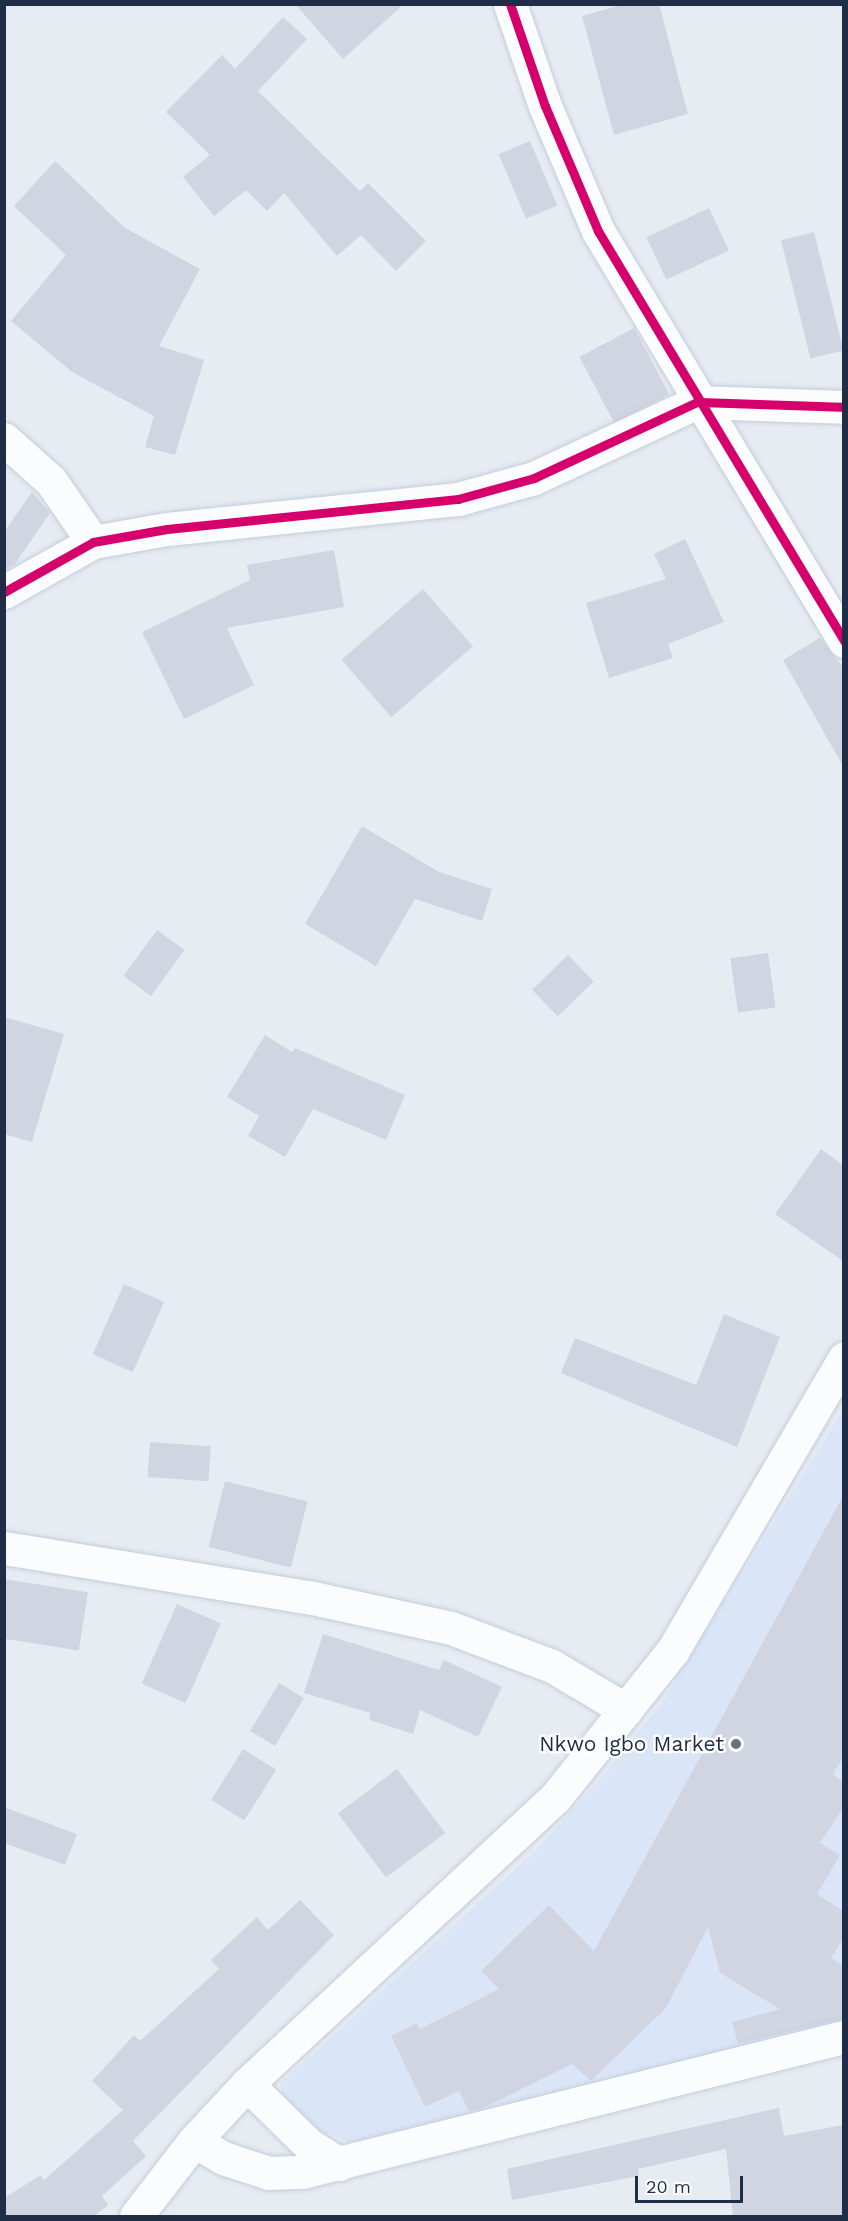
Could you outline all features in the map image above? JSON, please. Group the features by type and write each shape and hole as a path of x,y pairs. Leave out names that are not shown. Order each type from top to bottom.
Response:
{"main road":[{"path":"510,4 545,106 598,231 697,402 843,641"},
{"path":"4,592 93,542 167,529 458,499 534,478 697,402 843,407"},
{"path":"4,439 51,481 76,511 93,542"},
{"path":"136,2217 194,2141 247,2084 555,1798 673,1650 843,1359"},
{"path":"4,1548 308,1597 451,1628 552,1666 626,1710"},
{"path":"194,2141 223,2158 269,2173 339,2164 843,2037"},
{"path":"247,2084 301,2139 339,2164"}],"shaded area":[{"name":"Nkwo Igbo Market","path":"843,1410 843,2025 397,2135 350,2142 322,2132 283,2096 280,2084 536,1850 597,1783 661,1704"}],"building":[{"path":"295,4 404,4 343,59"},
{"path":"624,4 659,4 688,114 614,135 582,16"},
{"path":"283,17 307,39 258,91 360,191 368,183 426,241 396,271 361,235 337,256 284,193 267,211 246,190 214,216 183,177 210,155 166,112 222,55 235,69"},
{"path":"530,141 557,205 526,219 499,154"},
{"path":"55,161 125,228 200,269 159,346 204,360 175,455 145,447 154,416 72,372 11,321 66,255 14,206"},
{"path":"709,208 729,251 666,280 646,237"},
{"path":"814,232 844,350 811,359 781,240"},
{"path":"634,328 669,394 614,423 579,357"},
{"path":"32,492 50,513 15,564 4,570 4,532"},
{"path":"685,539 724,622 668,644 673,658 609,678 586,603 666,579 654,554"},
{"path":"334,550 344,607 227,628 254,685 184,719 142,632 250,580 247,565"},
{"path":"423,589 473,646 391,717 341,660"},
{"path":"820,638 843,667 843,766 783,660"},
{"path":"362,826 439,872 492,889 482,921 415,899 376,966 305,924"},
{"path":"157,930 185,950 151,996 123,976"},
{"path":"768,953 776,1007 738,1013 730,958"},
{"path":"568,955 594,982 558,1016 532,990"},
{"path":"4,1017 64,1034 32,1142 4,1134"},
{"path":"265,1035 292,1052 295,1048 405,1095 386,1140 313,1109 285,1157 248,1136 259,1116 227,1097"},
{"path":"821,1149 843,1165 843,1261 775,1214"},
{"path":"124,1284 164,1302 133,1372 93,1354"},
{"path":"724,1314 780,1337 737,1447 561,1373 575,1338 696,1385"},
{"path":"150,1442 211,1446 208,1481 148,1477"},
{"path":"225,1481 307,1502 291,1568 209,1547"},
{"path":"843,1496 843,1757 833,1774 843,1782 843,1808 820,1843 840,1855 817,1894 843,1911 843,1939 831,1958 843,1966 843,2019 738,2044 732,2022 780,2009 720,1973 708,1927 666,2008 591,2081 572,2064 483,2108 469,2111 459,2091 425,2107 391,2036 417,2023 420,2029 499,1989 481,1971 549,1905 594,1951"},
{"path":"4,1579 88,1592 79,1651 4,1639"},
{"path":"177,1604 221,1624 185,1703 142,1683"},
{"path":"323,1634 439,1670 444,1660 502,1687 478,1737 420,1710 413,1734 370,1720 370,1713 304,1693"},
{"path":"279,1683 304,1698 275,1746 250,1731"},
{"path":"243,1749 276,1770 244,1821 211,1800"},
{"path":"397,1769 445,1833 386,1877 338,1814"},
{"path":"4,1807 77,1834 65,1865 4,1843"},
{"path":"300,1900 334,1935 133,2141 146,2156 102,2196 108,2205 93,2217 4,2217 4,2198 41,2175 44,2180 123,2110 92,2081 134,2035 140,2041 219,1969 211,1960 257,1917 268,1930"},
{"path":"779,2108 784,2136 843,2125 843,2217 733,2217 726,2149 638,2169 639,2176 512,2200 507,2169"}],"cycle path":[{"path":"510,4 545,106 598,231 844,641"},
{"path":"4,592 93,542 167,529 458,499 534,478 697,402 844,407"}],"place":[{"name":"Nkwo Igbo Market","path":"736,1744"}]}
